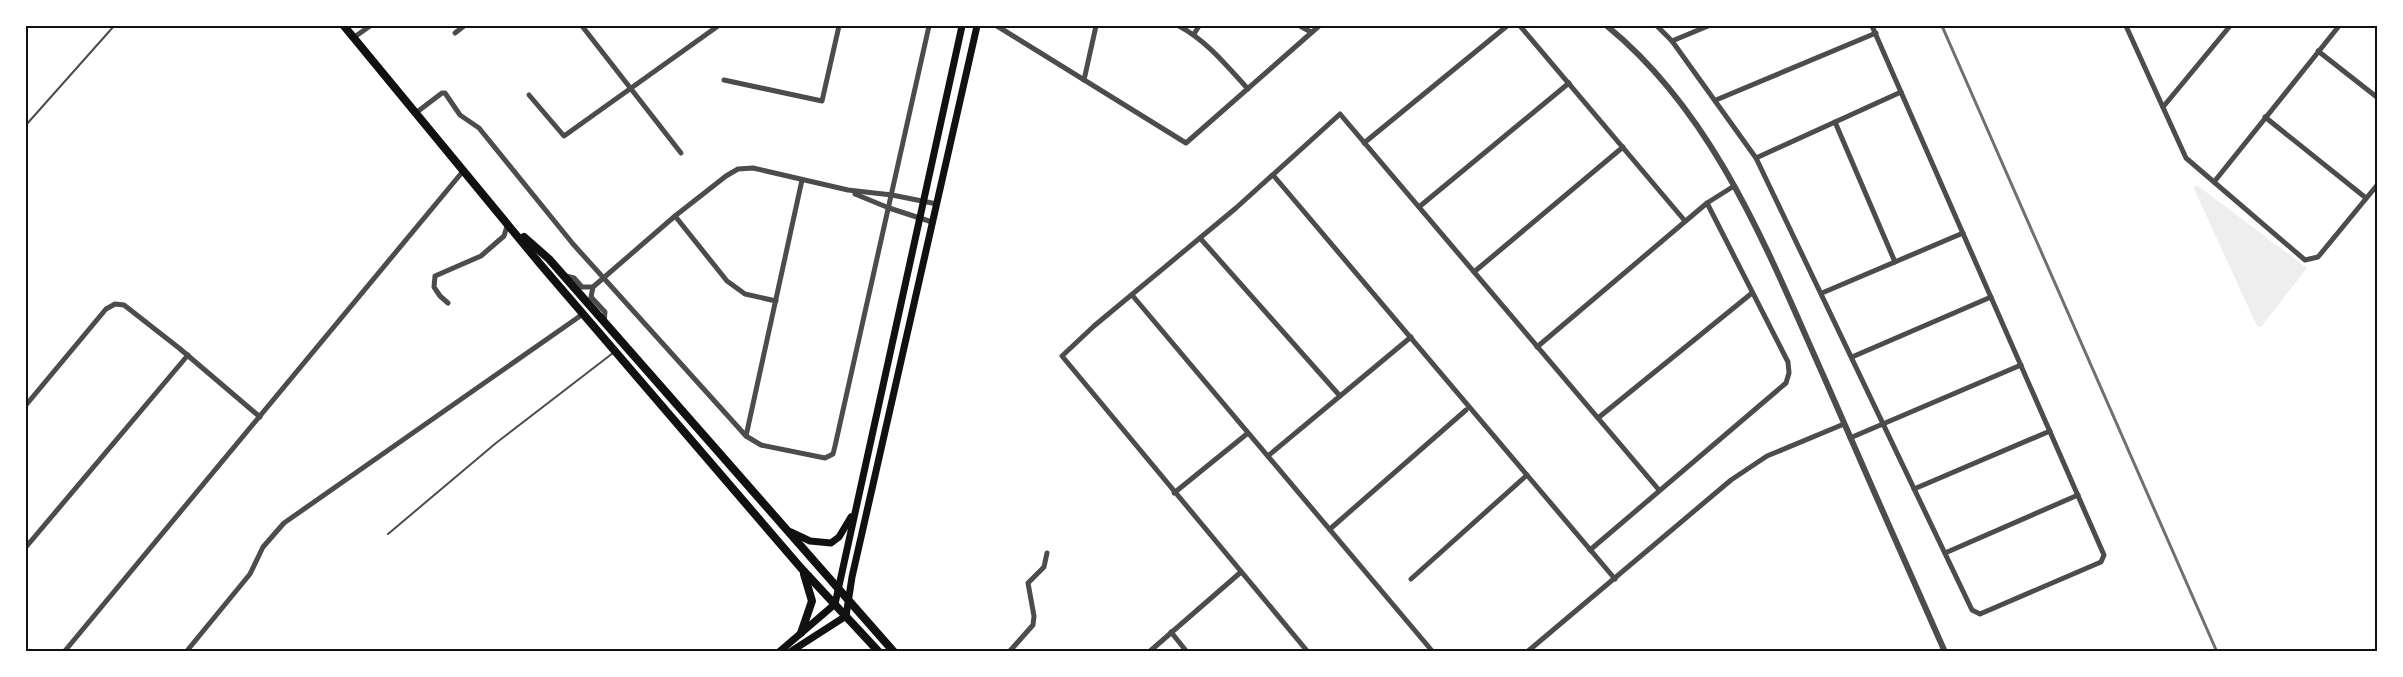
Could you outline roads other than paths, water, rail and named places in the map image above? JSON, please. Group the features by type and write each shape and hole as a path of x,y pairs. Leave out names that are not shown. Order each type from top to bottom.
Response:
{"highway":[{"path":"344,26 583,314 801,568 879,651"},
{"path":"508,223 549,259 894,651"},
{"path":"801,568 812,601 801,633"}],"main road":[{"path":"779,651 835,604 962,26"},
{"path":"790,651 846,616 977,26"},
{"path":"791,532 810,541 831,543 839,537 855,511"}],"street":[{"path":"352,38 370,26"},
{"path":"455,33 464,26"},
{"path":"584,26 681,153"},
{"path":"529,95 564,136 718,26"},
{"path":"724,80 822,100 839,26"},
{"path":"417,112 443,93 460,115 479,128 603,278 746,436 761,445 825,458 832,454 836,446 929,26"},
{"path":"997,26 1009,29 1084,80 1186,142 1319,26"},
{"path":"1084,80 1096,26"},
{"path":"1179,26 1194,34 1217,54 1248,89"},
{"path":"1194,34 1199,26"},
{"path":"1300,26 1311,32"},
{"path":"1364,143 1507,26"},
{"path":"1520,26 1686,221"},
{"path":"1607,26 1652,69 1679,100 1734,186 1789,300 1945,651"},
{"path":"1657,26 1672,41 1756,158 1971,610 1980,614 2101,562 2104,555 1872,26"},
{"path":"1672,41 1708,26"},
{"path":"2126,26 2186,158 2305,260 2318,257 2378,183"},
{"path":"2163,107 2230,26"},
{"path":"2214,182 2339,26"},
{"path":"1716,100 1876,33"},
{"path":"2318,51 2378,98"},
{"path":"1419,207 1569,83"},
{"path":"1756,158 1901,92"},
{"path":"1308,651 1062,356 1273,175 1340,114 1659,490"},
{"path":"2265,117 2366,198"},
{"path":"1835,122 1895,262"},
{"path":"1474,272 1623,147"},
{"path":"564,276 574,278 582,287 593,286 675,216 738,169 753,168 848,190 892,195 936,204"},
{"path":"64,651 464,170"},
{"path":"1273,175 1615,579"},
{"path":"746,436 802,180"},
{"path":"1538,347 1707,203 1734,186"},
{"path":"848,190 889,208 933,222"},
{"path":"1590,550 1786,383 1789,373 1788,362 1707,203"},
{"path":"675,216 727,281 745,294 776,301"},
{"path":"448,303 434,287 435,276 478,258 504,236 508,223"},
{"path":"1822,293 1963,233"},
{"path":"1200,238 1340,396"},
{"path":"593,286 591,297 605,312 604,321"},
{"path":"1598,418 1752,293"},
{"path":"1132,295 1433,651"},
{"path":"1852,357 1991,297"},
{"path":"26,405 106,309 115,304 124,305 188,355 260,417"},
{"path":"186,651 250,574 263,547 284,523 583,314"},
{"path":"1268,456 1411,338"},
{"path":"26,548 188,355"},
{"path":"1850,438 2021,365"},
{"path":"1330,530 1466,410"},
{"path":"1527,651 1731,480 1767,456 1844,424"},
{"path":"1914,489 2050,431"},
{"path":"1174,493 1248,433"},
{"path":"1410,579 1527,475"},
{"path":"1945,553 2078,495"},
{"path":"1009,651 1033,625 1034,616 1028,583 1044,567 1047,553"},
{"path":"1149,651 1241,572"},
{"path":"1171,632 1187,651"}],"lane":[{"path":"26,125 114,26"},
{"path":"388,534 496,443 615,351"}],"railway":[{"path":"1942,26 2217,652"}]}
